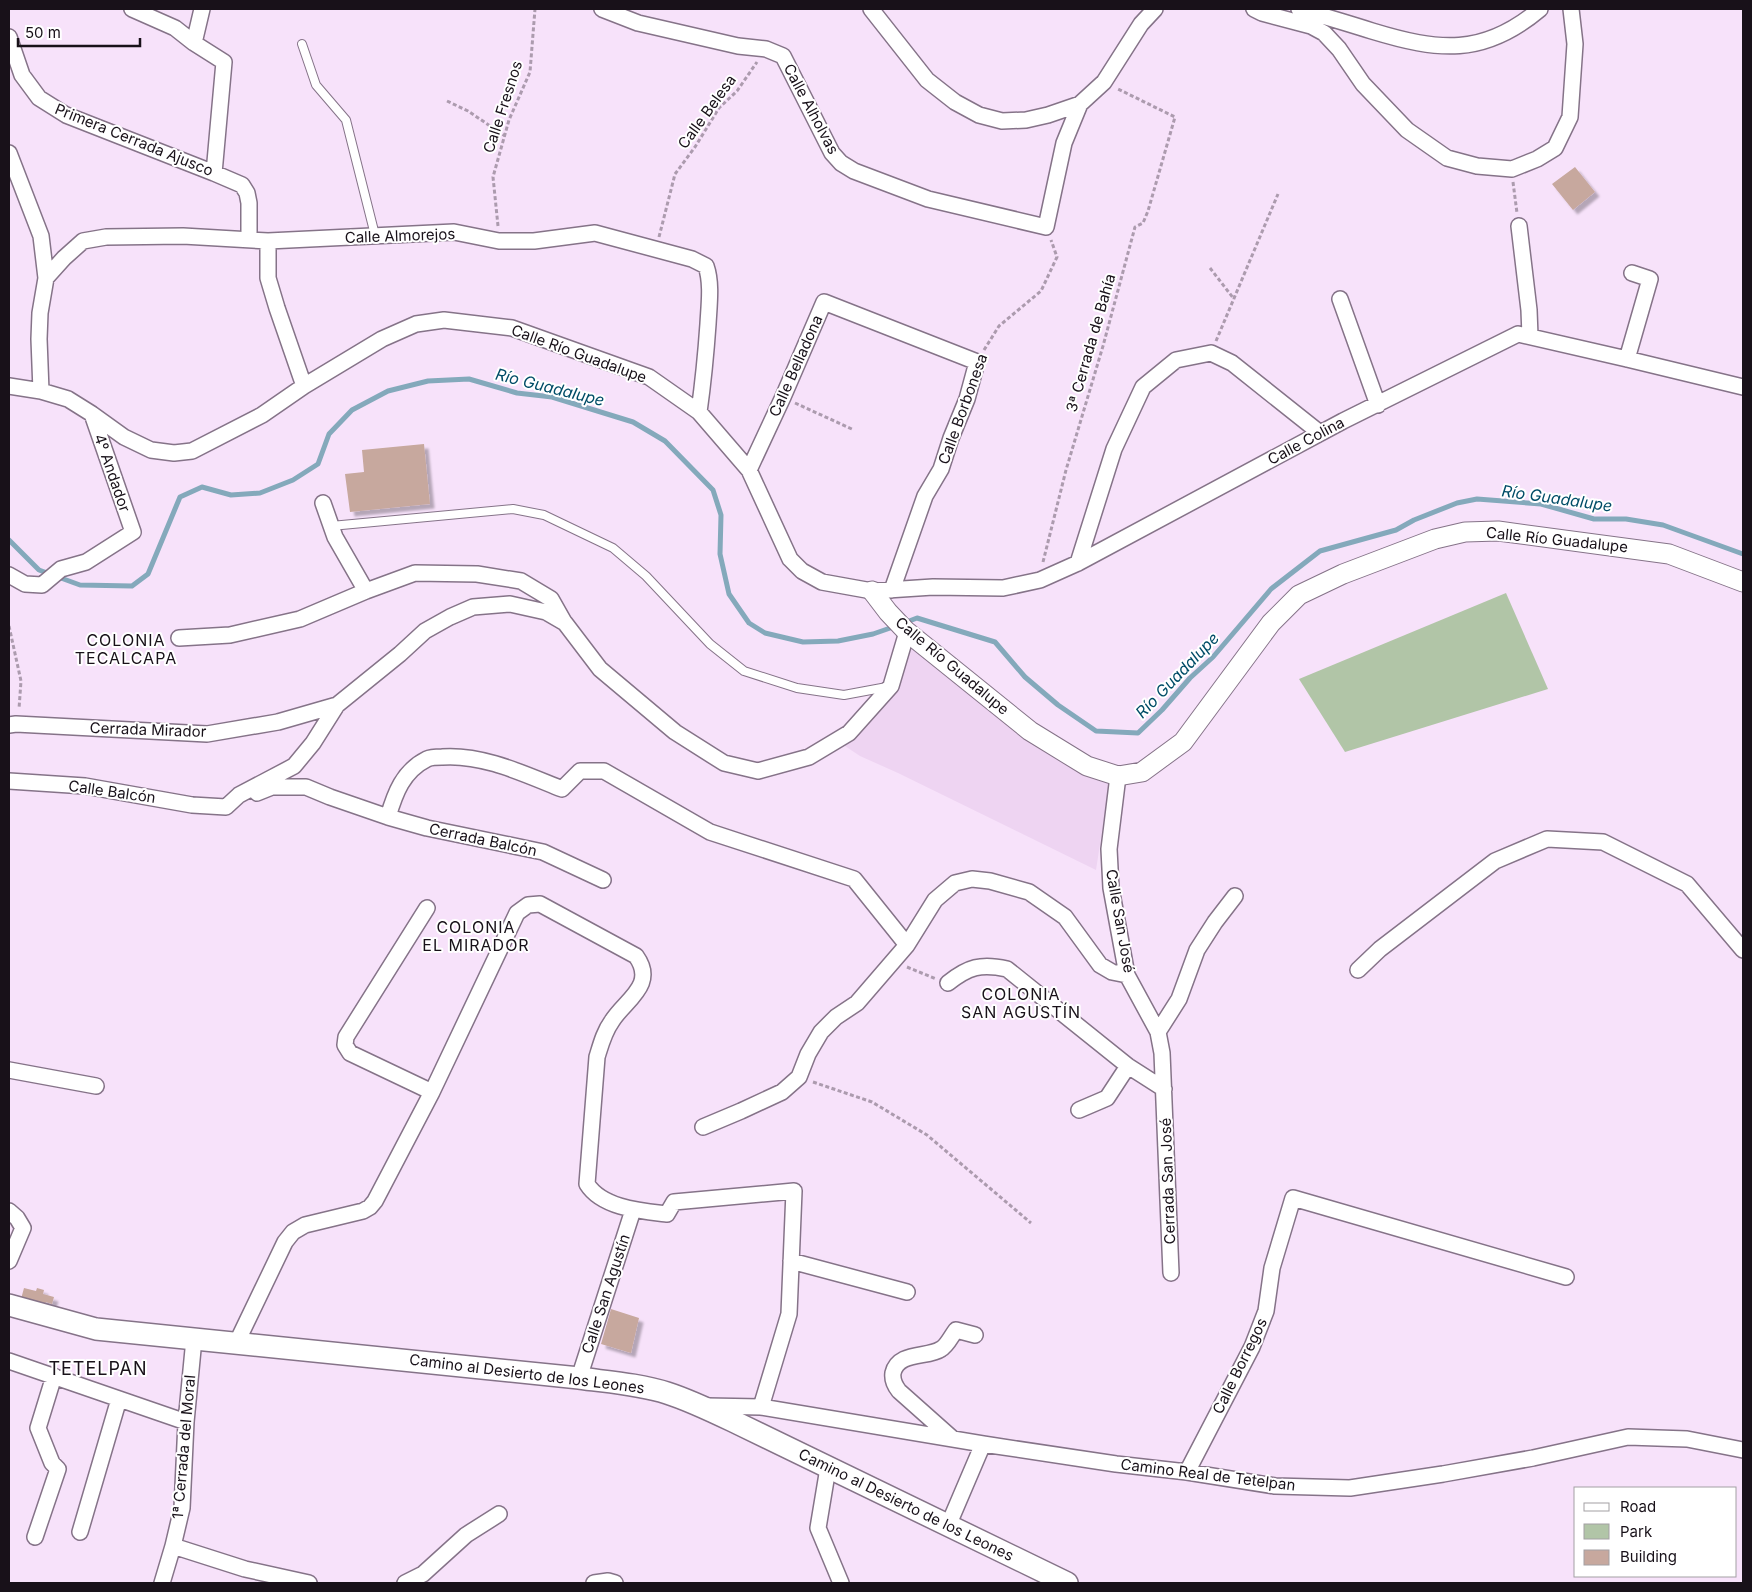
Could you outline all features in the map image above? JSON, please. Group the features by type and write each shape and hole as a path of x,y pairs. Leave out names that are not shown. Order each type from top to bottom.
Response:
{"main road":[{"name":"Camino al Desierto de los Leones","path":"9,1305 96,1329 579,1378 625,1384 667,1393 701,1406 1067,1583"}],"street":[{"path":"132,9 175,28 224,62 214,172"},
{"path":"194,43 202,9"},
{"name":"Calle Alholvas","path":"602,9 638,23 738,46 766,49 783,56 832,153 841,163 854,171 928,199 1046,227"},
{"path":"871,9 928,80 955,102 979,115 1002,121 1026,120 1048,116 1080,104 1104,82 1141,24 1155,9"},
{"path":"1254,9 1262,13 1311,26 1324,34 1339,49 1363,84 1407,130 1447,158 1477,166 1512,169 1537,160 1555,148 1570,117 1575,44 1571,9"},
{"path":"1299,9 1408,42 1444,47 1473,44 1500,35 1522,24 1540,9"},
{"name":"Primera Cerrada Ajusco","path":"9,37 22,75 39,98 66,115 214,172 242,185 247,193 249,203 249,239"},
{"path":"1046,227 1064,143 1080,104"},
{"path":"9,153 41,236 46,278 40,313 41,391"},
{"path":"1518,226 1529,310 1530,336"},
{"name":"Calle Almorejos","path":"46,278 83,241 106,237 183,236 268,241 454,232 499,241 534,241 595,233 700,262 706,266 709,274 709,306 699,412"},
{"path":"268,241 268,278 304,386"},
{"path":"1627,358 1650,279 1632,273"},
{"path":"1340,299 1378,405"},
{"name":"Calle Belladona","path":"750,470 824,302 977,362"},
{"name":"Calle Río Guadalupe","path":"9,386 41,391 68,399 124,437 151,450 174,454 192,451 262,415 304,386 382,339 416,324 444,320 512,328 649,377 699,412 750,470 790,559 802,571 822,582 872,591 906,631 1030,731 1087,766 1118,776 1142,772 1183,742 1271,623 1299,594 1342,574 1435,539 1465,532 1498,531 1660,552 1743,582"},
{"name":"Calle Colina","path":"872,591 933,587 1003,588 1039,580 1078,563 1320,433 1518,334 1627,358 1743,387"},
{"path":"1078,563 1114,448 1143,387 1176,360 1211,353 1232,363 1320,433"},
{"name":"Calle Borbonesa","path":"892,590 925,496 942,469 967,399 977,362"},
{"name":"4º Andador","path":"9,575 26,584 42,586 61,569 86,562 133,532 92,414"},
{"path":"323,503 335,537 366,591"},
{"path":"178,638 230,635 300,619 415,573 477,574 522,581 551,599 565,623 600,669 675,732 724,763 758,771 809,757 849,734 891,686 906,631"},
{"path":"220,807 294,766 313,742 337,705 400,654 425,631 450,617 473,607 510,604 546,612 565,623"},
{"name":"Cerrada Mirador","path":"13,725 207,734 278,722 337,705"},
{"path":"388,817 395,793 402,781 412,769 429,758 457,756 500,765 562,789 580,772 604,772 710,832 854,879 907,946"},
{"name":"Calle San José","path":"1118,776 1109,849 1111,888 1127,975 1158,1032 1162,1053 1164,1089"},
{"name":"Calle Balcón","path":"9,781 85,786 192,805 220,807 272,787 306,787 388,817"},
{"name":"Cerrada Balcón","path":"388,817 427,828 543,852 603,880"},
{"path":"1358,970 1380,949 1495,861 1547,839 1603,842 1687,884 1743,950"},
{"path":"702,1126 782,1092 799,1077 808,1054 821,1032 836,1017 857,1003 907,946 935,900 955,883 972,879 990,881 1030,892 1064,918 1100,965 1112,972 1127,975"},
{"path":"1158,1032 1179,999 1197,950 1235,896"},
{"path":"237,1342 285,1242 293,1232 305,1225 363,1211 375,1202 432,1092 517,913 528,906 540,904 636,956 642,964 644,976 635,996 612,1019 602,1038 597,1057 587,1184 598,1196 633,1210 667,1214 674,1202 794,1191 789,1314 761,1407"},
{"path":"427,908 346,1037 345,1045 350,1053 432,1092"},
{"path":"948,983 973,967 992,965 1007,968 1128,1066 1164,1089"},
{"path":"1079,1110 1107,1098 1128,1066"},
{"path":"9,1070 96,1086"},
{"name":"Cerrada San José","path":"1164,1089 1171,1272"},
{"name":"Calle Borregos","path":"1187,1472 1252,1347 1266,1312 1272,1268 1293,1198 1566,1277"},
{"name":"Calle San Agustín","path":"579,1378 633,1210"},
{"path":"9,1211 17,1218 23,1228 9,1262"},
{"path":"791,1261 907,1292"},
{"path":"954,1439 899,1391 894,1383 894,1371 897,1365 905,1359 942,1349 956,1330 975,1335"},
{"name":"1ª Cerrada del Moral","path":"162,1583 182,1508 186,1422 194,1339"},
{"path":"9,1361 186,1422"},
{"path":"34,1538 58,1469 52,1463 38,1428 54,1376"},
{"path":"80,1532 119,1399"},
{"name":"Camino Real de Tetelpan","path":"701,1406 761,1407 982,1444 1275,1486 1350,1488 1533,1458 1628,1437 1687,1439 1743,1450"},
{"path":"948,1526 982,1444"},
{"path":"828,1468 818,1528 841,1583"},
{"path":"405,1583 423,1574 466,1535 499,1514"},
{"path":"173,1546 245,1569 309,1583"},
{"path":"594,1583 608,1581 616,1583"}],"lane":[{"path":"302,44 316,85 346,120 375,235"},
{"path":"331,526 513,509 544,515 613,548 646,576 710,644 744,671 797,688 844,696 891,686"}],"path":[{"name":"Calle Fresnos","path":"499,241 493,177 509,120 530,72 535,9"},
{"name":"Calle Belesa","path":"656,249 675,174 720,108 737,91 766,49"},
{"name":"3ª Cerrada de Bahía","path":"1039,580 1066,470 1103,346 1135,227 1143,223 1148,211 1175,117 1104,82"},
{"path":"447,101 468,111 505,136"},
{"path":"1512,169 1518,226"},
{"path":"1211,353 1278,194"},
{"name":"Calle Borbonesa","path":"977,362 999,326 1041,291 1057,257 1046,227"},
{"path":"1210,268 1234,299"},
{"path":"783,397 854,430"},
{"path":"9,626 21,681 19,711 13,725"},
{"path":"893,962 948,983"},
{"path":"799,1077 872,1102 927,1135 1031,1223"}],"shaded area":[{"path":"909,637 1110,779 1096,870 860,756 842,744 853,736"}],"green space":[{"path":"1506,593 1548,689 1345,752 1299,679"}],"building":[{"path":"1575,167 1595,192 1573,210 1552,184"},
{"path":"424,444 430,504 350,512 345,474 364,472 362,450"},
{"path":"24,1288 36,1291 37,1288 44,1290 43,1294 54,1297 52,1304 46,1302 45,1305 21,1299"},
{"path":"611,1309 639,1318 631,1353 601,1344"}],"waterway":[{"name":"Río Guadalupe","path":"9,540 39,570 80,585 132,586 148,574 180,497 202,487 231,495 260,493 293,480 318,464 329,434 352,410 388,391 428,381 469,379 517,393 552,397 633,422 665,441 713,490 721,515 720,554 729,594 749,623 765,633 803,642 838,641 873,634 896,626"},
{"name":"Río Guadalupe","path":"904,623 917,618 995,642 1025,677 1058,705 1096,731 1138,733 1162,710 1190,678 1213,657 1271,589 1320,551 1396,530 1414,520 1457,503 1477,499 1541,504 1594,519 1626,519 1663,525 1743,554"}],"district":[{"name":"COLONIA TECALCAPA","path":"126,649"},
{"name":"COLONIA EL MIRADOR","path":"476,936"},
{"name":"COLONIA SAN AGUSTÍN","path":"1021,1003"},
{"name":"TETELPAN","path":"98,1369"}]}
